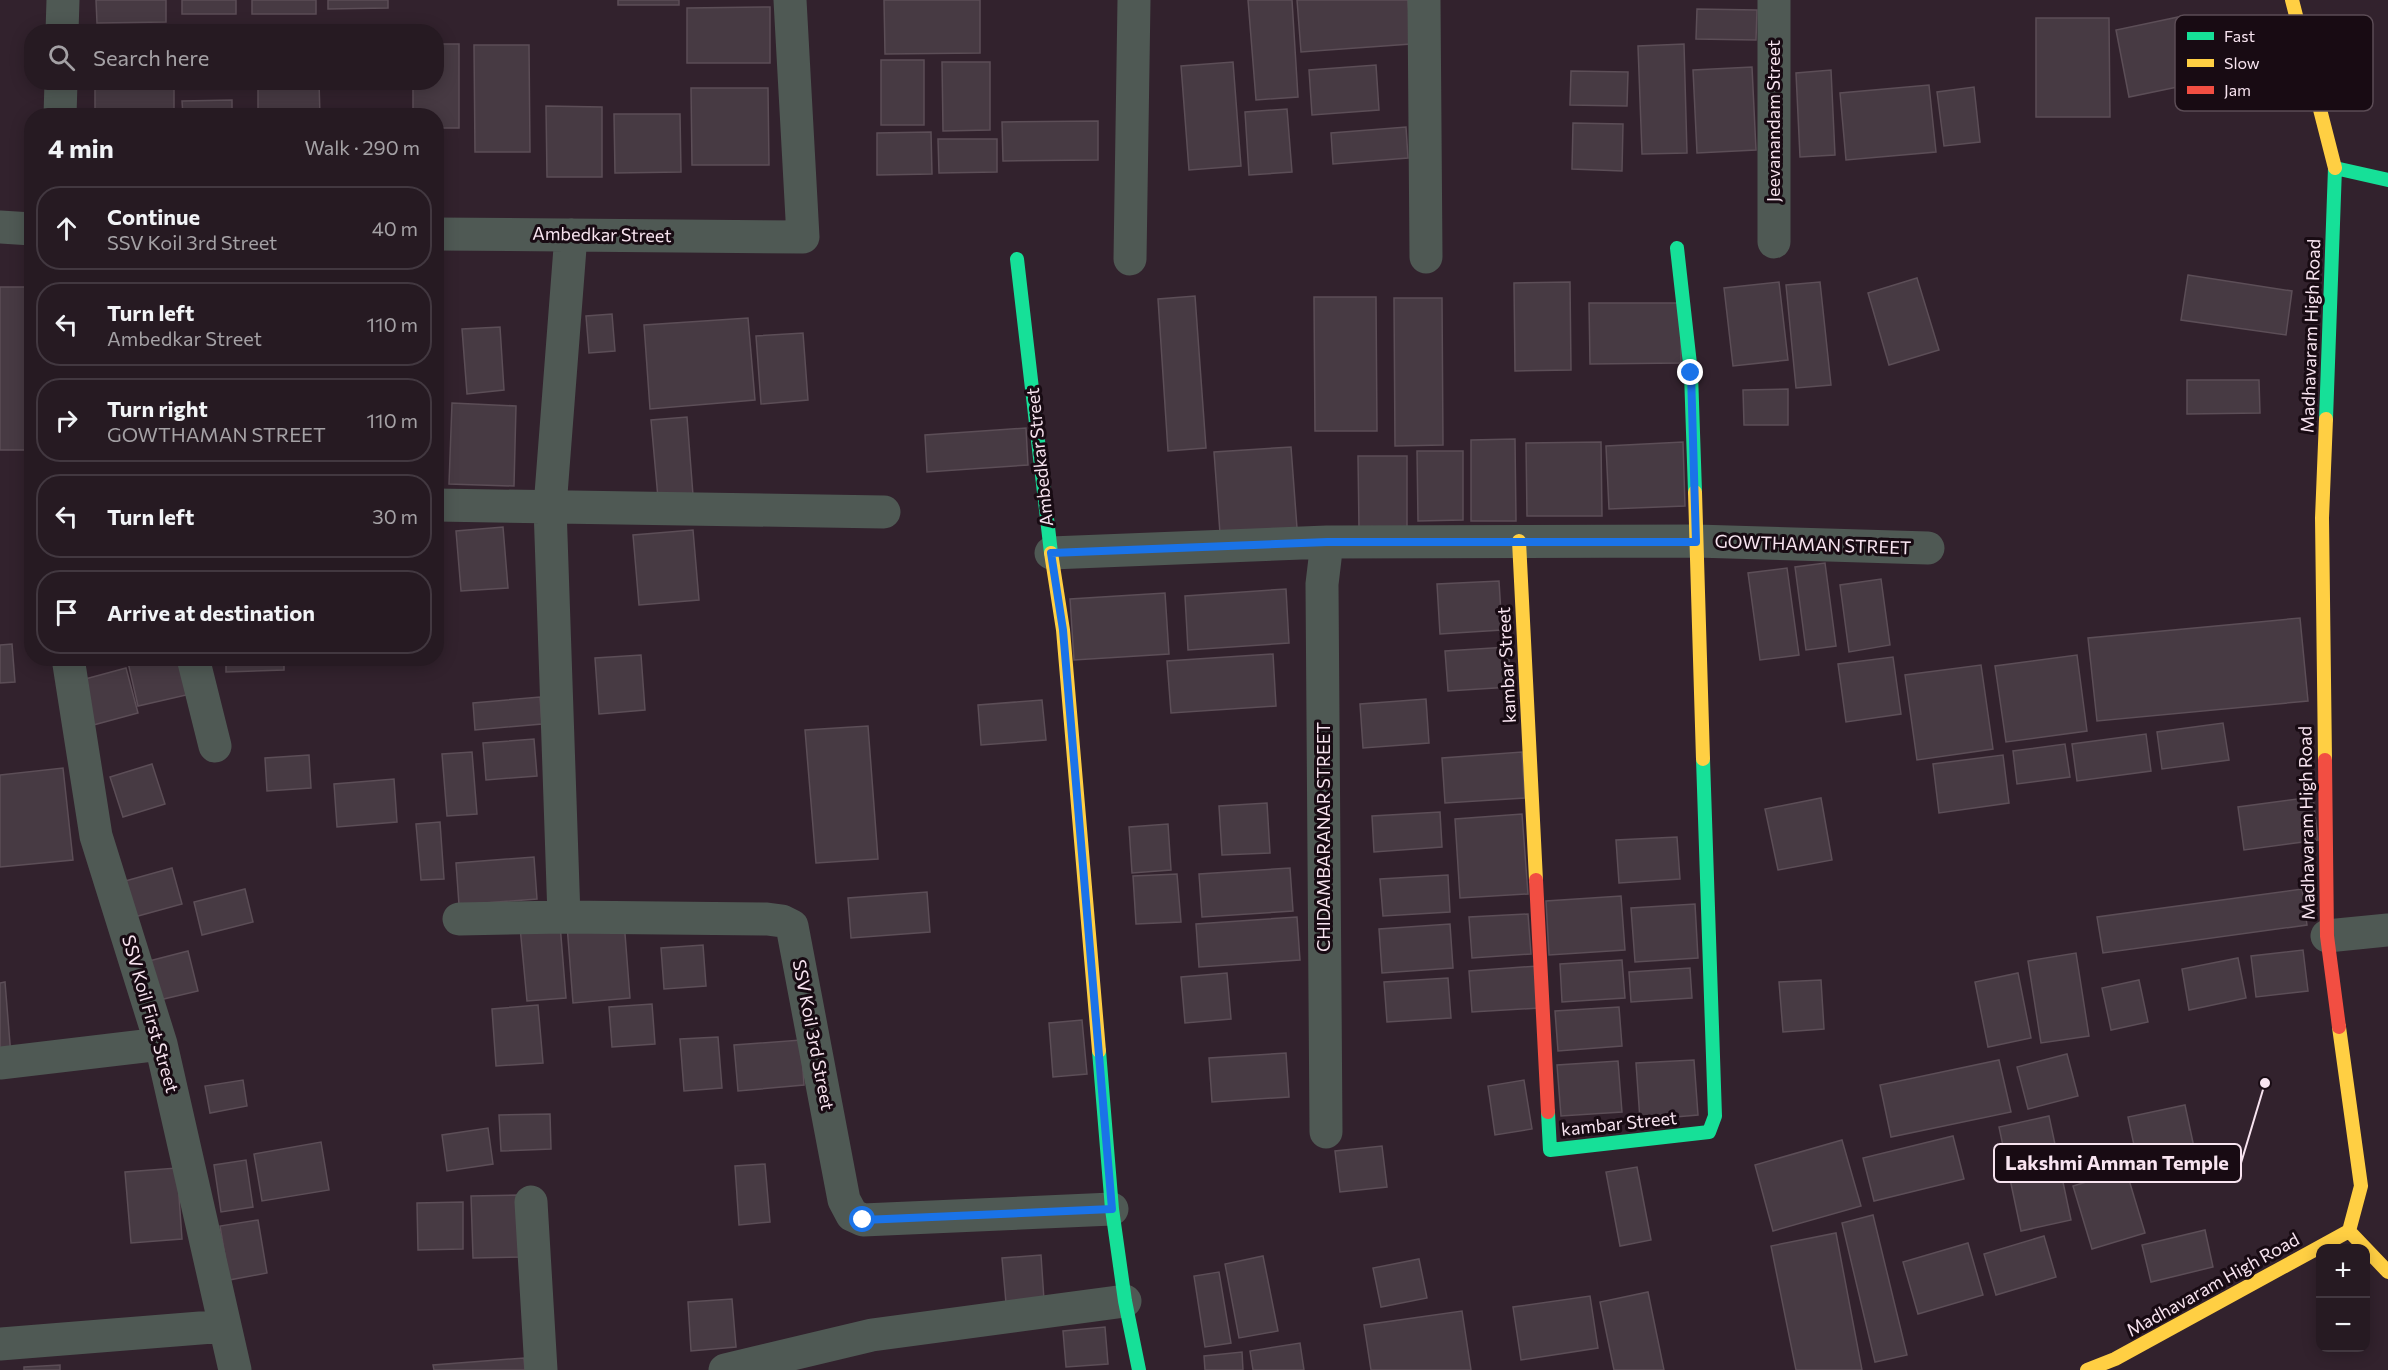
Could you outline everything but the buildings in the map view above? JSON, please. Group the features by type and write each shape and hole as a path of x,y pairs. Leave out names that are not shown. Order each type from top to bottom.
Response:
{"street":[{"path":"62,24 63,0"},
{"name":"Ambedkar Street","path":"444,234 803,237 790,0"},
{"path":"1130,259 1134,0"},
{"path":"1424,0 1426,256"},
{"name":"Jeevanandam Street","path":"1774,0 1774,242"},
{"name":"Madhavaram High Road","path":"2292,0 2296,15"},
{"path":"60,108 61,90"},
{"name":"Madhavaram High Road","path":"2107,1366 2349,1231 2361,1186 2327,936 2322,518 2335,168 2320,111"},
{"path":"2335,168 2388,180"},
{"path":"0,227 24,228"},
{"path":"564,917 550,507 571,235"},
{"path":"1677,248 1691,373 1696,542"},
{"name":"Ambedkar Street","path":"1017,259 1051,553 1063,630 1112,1209 1125,1300 1139,1370"},
{"path":"444,505 884,512"},
{"name":"kambar Street","path":"1519,541 1550,1149 1709,1132 1715,1116 1696,542"},
{"name":"GOWTHAMAN STREET","path":"1051,553 1327,542 1696,542 1928,548"},
{"name":"CHIDAMBARANAR STREET","path":"1326,1132 1322,584 1327,542"},
{"name":"SSV Koil First Street","path":"69,666 96,836 161,1044 235,1370"},
{"path":"195,666 216,746"},
{"name":"SSV Koil 3rd Street","path":"459,919 564,917 782,921 792,926 844,1200 852,1215 863,1220 1112,1209"},
{"path":"2327,936 2388,930"},
{"path":"0,1063 161,1044"},
{"path":"531,1202 541,1370"},
{"path":"2349,1231 2388,1272"},
{"path":"725,1370 872,1335 1125,1300"},
{"path":"0,1344 225,1326"}],"traffic: fast":[{"path":"2326,419 2335,168 2388,180"},
{"path":"1677,248 1691,373 1695,492"},
{"path":"1017,259 1051,553"},
{"path":"1548,1112 1550,1150 1709,1132 1715,1116 1703,759"},
{"path":"1099,1051 1112,1209 1125,1301 1139,1370"}],"traffic: slow":[{"path":"2292,0 2296,15"},
{"path":"2320,111 2335,168"},
{"path":"2325,760 2322,518 2326,419"},
{"path":"1695,492 1703,759"},
{"path":"1519,541 1536,880"},
{"path":"1051,553 1063,630 1099,1051"},
{"path":"2087,1370 2115,1359 2349,1231 2361,1186 2339,1027"},
{"path":"2349,1231 2388,1272"}],"traffic: jam":[{"path":"2325,760 2327,936 2339,1027"},
{"path":"1536,880 1548,1112"}],"place":[{"name":"Lakshmi Amman Temple","path":"2265,1083"}],"route":[{"path":"863,1220 1112,1209 1063,630 1051,553 1327,542 1696,542 1691,373"}]}
